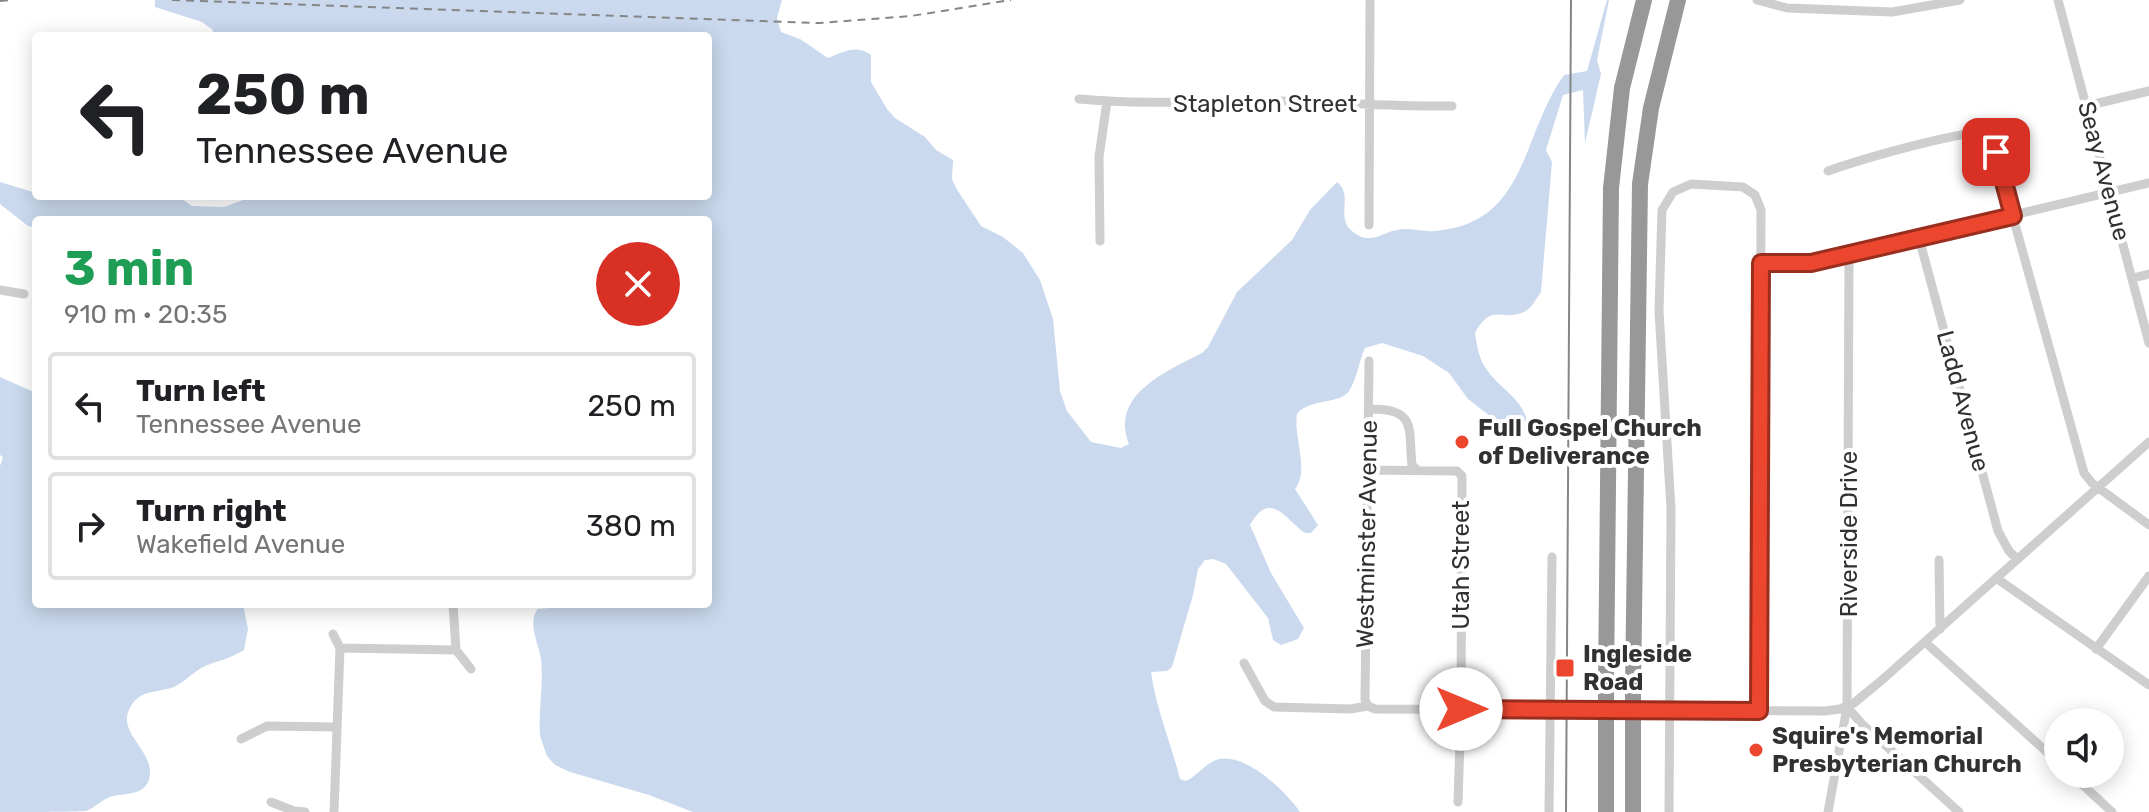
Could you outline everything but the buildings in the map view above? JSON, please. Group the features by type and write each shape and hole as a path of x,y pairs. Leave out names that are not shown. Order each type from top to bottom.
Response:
{"highway":[{"path":"1606,812 1611,188 1622,88 1644,0"},
{"path":"1633,812 1640,184 1651,108 1678,0"}],"street":[{"path":"1369,225 1370,0"},
{"path":"1757,0 1787,8 1859,11 1915,10 1960,0"},
{"name":"Seay Avenue","path":"2058,0 2149,343"},
{"path":"2086,106 2149,91"},
{"name":"Stapleton Street","path":"1079,99 1452,106"},
{"path":"1100,241 1099,157 1107,101"},
{"path":"1828,171 1866,158 1983,131 1992,138 2079,459 2087,477 2149,525"},
{"path":"1761,263 1801,264 1849,255 2149,183"},
{"path":"1669,812 1671,509 1659,311 1660,229 1664,204 1673,192 1691,184 1743,187 1755,195 1761,210 1759,711"},
{"name":"Ladd Avenue","path":"1919,238 1998,531 2017,559"},
{"name":"Riverside Drive","path":"1828,812 1847,707 1849,255"},
{"path":"2133,278 2149,274"},
{"path":"0,290 24,294"},
{"name":"Westminster Avenue","path":"1368,706 1365,700 1369,361"},
{"path":"1369,409 1394,412 1407,421 1412,433 1412,465 1418,471"},
{"path":"1244,663 1265,701 1274,707 1825,711 1847,707 1940,629 2149,442"},
{"path":"1368,470 1418,471"},
{"name":"Utah Street","path":"1418,471 1460,473 1461,709 1458,802"},
{"path":"1549,812 1552,557"},
{"path":"1939,560 1940,629"},
{"path":"2096,649 2149,576"},
{"path":"1996,578 2149,685"},
{"path":"453,608 456,650 471,669"},
{"path":"333,634 340,648 334,812"},
{"path":"1925,642 2044,749"},
{"path":"340,648 456,650"},
{"path":"1847,707 1959,812"},
{"path":"241,739 267,726 336,727"},
{"path":"2086,788 2112,812"},
{"path":"271,802 305,812"}],"water":[{"path":"155,0 782,0 777,18 781,32 800,39 828,58 855,50 871,55 871,82 887,109 895,118 925,137 936,150 953,160 952,179 981,226 1003,237 1023,253 1040,280 1053,319 1060,391 1067,411 1091,442 1121,448 1129,444 1125,427 1127,412 1134,398 1158,377 1208,347 1237,292 1292,240 1310,210 1337,182 1344,193 1347,225 1365,238 1404,229 1435,231 1465,225 1488,212 1505,194 1518,172 1550,98 1564,75 1587,71 1609,0 1597,60 1601,74 1585,143 1583,90 1563,95 1546,150 1552,162 1541,292 1527,310 1516,315 1492,315 1475,333 1484,366 1516,400 1527,421 1514,424 1491,417 1468,399 1449,373 1423,356 1382,343 1365,348 1349,391 1338,398 1302,409 1297,414 1301,472 1295,489 1318,525 1311,533 1305,533 1278,510 1271,508 1257,514 1250,525 1271,573 1304,628 1298,639 1281,645 1273,640 1268,618 1226,564 1213,559 1205,560 1198,569 1172,667 1167,671 1151,672 1180,779 1190,779 1216,760 1239,761 1275,784 1300,812 693,812 555,765 547,756 540,736 542,668 533,620 538,609 712,608 712,216 32,216 32,227 0,204 0,182 32,192 32,200 184,200 192,206 224,207 243,200 712,200 712,32 213,32 202,22 155,7"},
{"path":"0,377 32,391 32,608 244,608 248,629 244,650 201,668 174,687 145,694 131,706 127,724 149,764 146,785 137,792 109,797 86,811 0,812 0,466 3,457 0,455"}],"tram line":[{"path":"1566,812 1571,0"}],"railway":[{"path":"0,1 11,0"},
{"path":"172,0 819,23 911,16 1011,0"}],"place":[{"name":"Full Gospel Church of Deliverance","path":"1462,442"},
{"name":"Ingleside Road","path":"1565,668"},
{"name":"Squire's Memorial Presbyterian Church","path":"1756,750"}],"route":[{"path":"1461,709 1759,711 1761,263 1811,263 2013,216 1996,152"}]}
